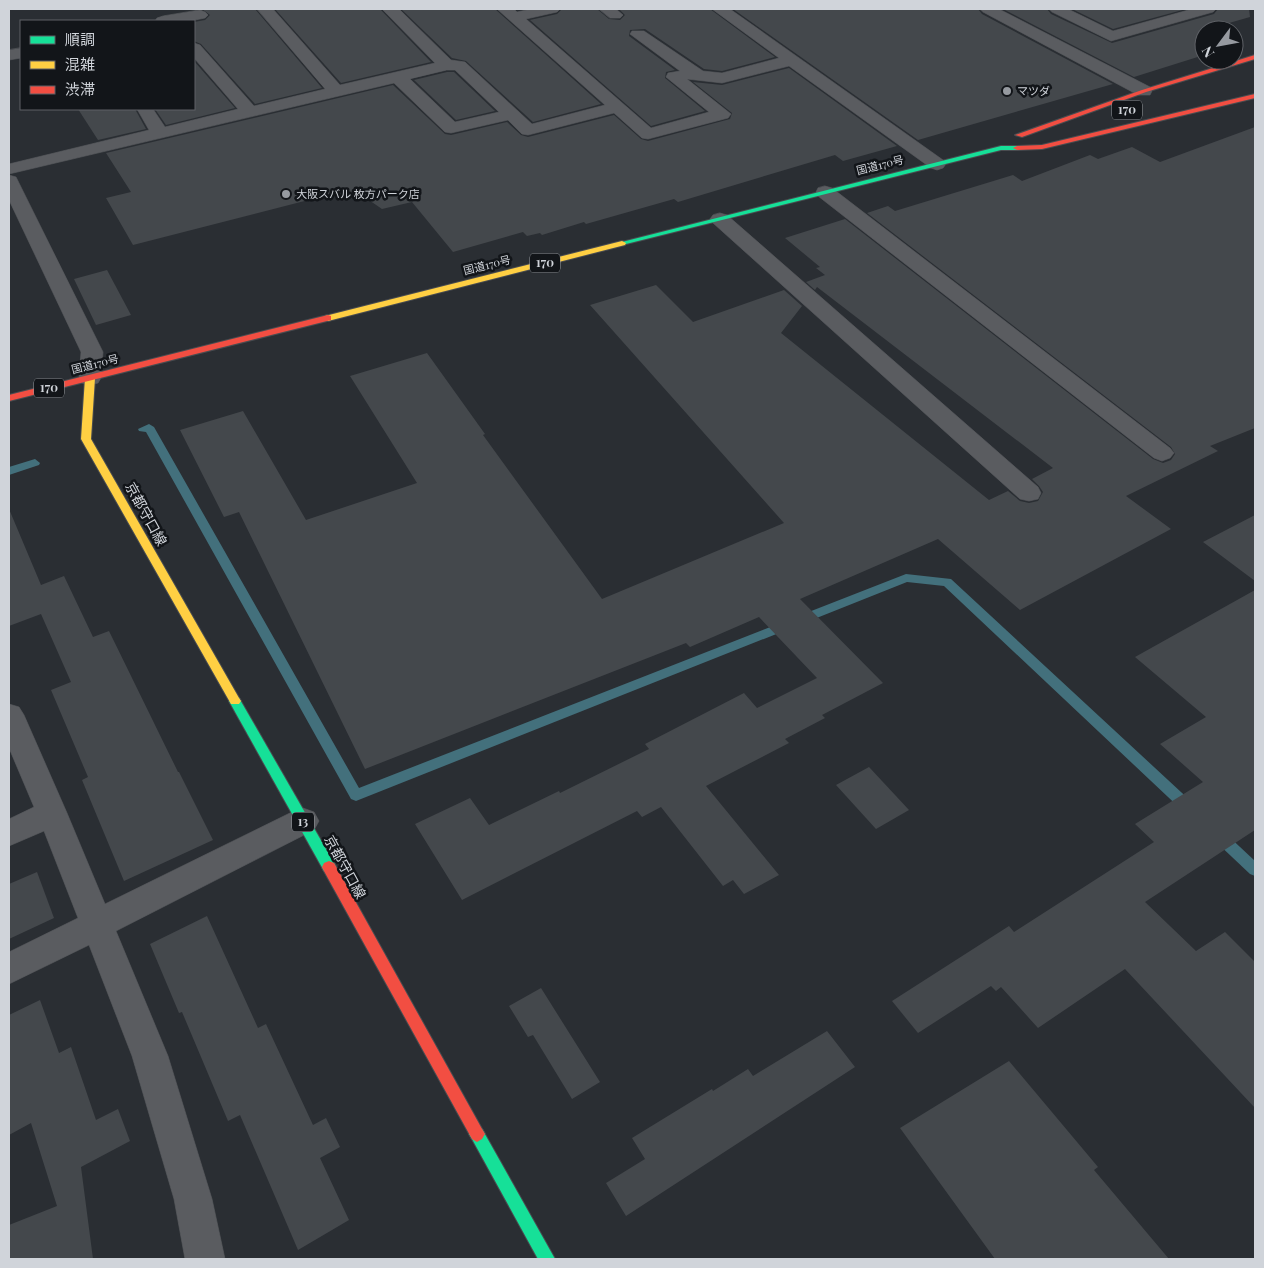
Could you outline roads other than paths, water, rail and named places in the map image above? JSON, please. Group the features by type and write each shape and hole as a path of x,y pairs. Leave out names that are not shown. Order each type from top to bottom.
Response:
{"main road":[{"name":"170","path":"1020,135 1144,91 1255,57"},
{"path":"1238,88 1255,84"},
{"name":"国道170号","path":"9,398 1001,148 1042,148 1255,96"},
{"name":"国道170号","path":"1001,148 1020,135 1122,111"},
{"name":"京都守口線","path":"90,378 86,439 303,821 547,1259"}],"street":[{"path":"265,9 336,92"},
{"path":"390,9 447,65"},
{"path":"510,13 552,9"},
{"path":"720,9 937,164"},
{"path":"988,9 1144,91"},
{"path":"1057,9 1111,36 1208,9"},
{"path":"510,13 648,134 722,114 674,77 691,73"},
{"path":"173,20 200,15"},
{"path":"638,34 691,73 698,76 722,78 792,60"},
{"path":"195,49 250,112"},
{"path":"9,169 447,65 459,66 528,130 618,107"},
{"path":"398,77 451,128 512,114"},
{"path":"146,110 160,133"},
{"path":"9,181 92,352 90,378"},
{"path":"825,192 1162,453"},
{"path":"720,219 1029,493"},
{"path":"9,715 52,813 150,1056 192,1199 205,1259"},
{"path":"9,833 52,813"},
{"path":"9,969 303,821"}],"waterway":[{"path":"143,429 149,427 356,795 906,578 947,582 1190,809"},
{"path":"9,471 35,463"},
{"path":"1219,836 1255,870"}],"place":[{"name":"マツダ","path":"1007,91"},
{"name":"大阪スバル 枚方パーク店","path":"286,194"}]}
